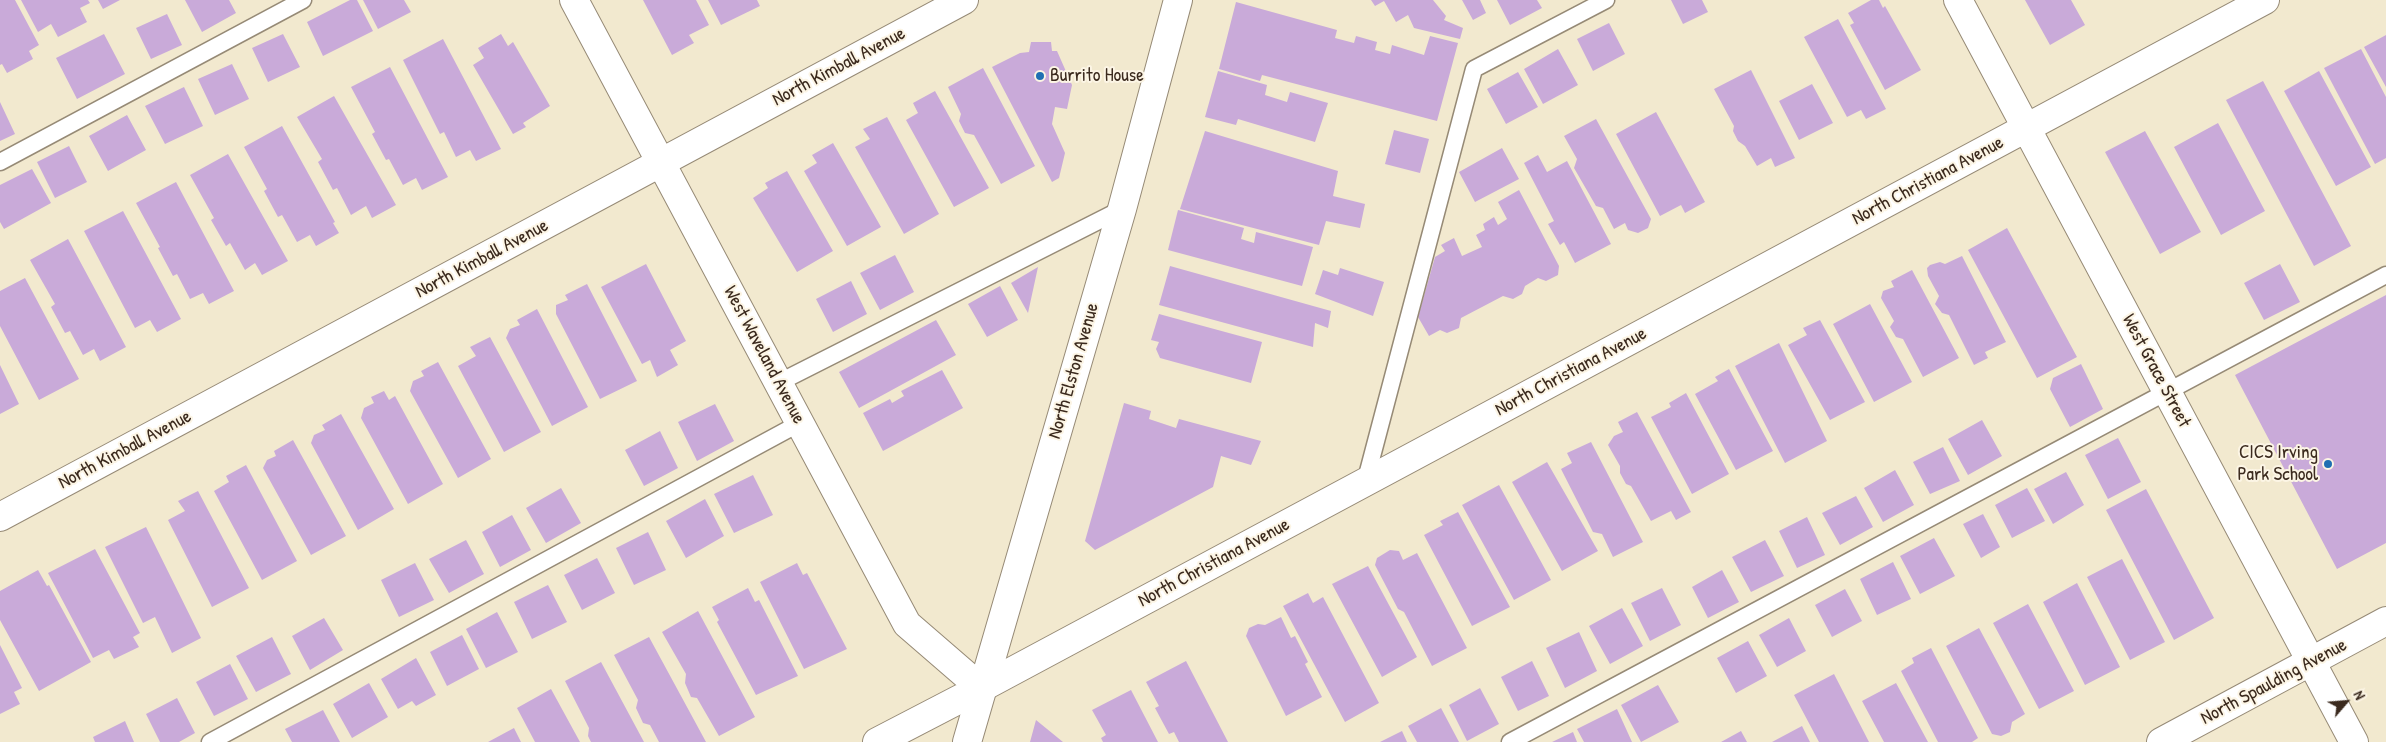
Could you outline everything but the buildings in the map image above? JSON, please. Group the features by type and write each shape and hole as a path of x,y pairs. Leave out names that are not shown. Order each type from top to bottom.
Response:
{"street":[{"name":"West Waveland Avenue","path":"574,0 907,624 981,688"},
{"name":"North Kimball Avenue","path":"0,517 964,0"},
{"name":"North Elston Avenue","path":"967,742 981,688 1122,209 1178,0"},
{"name":"West Grace Street","path":"1958,0 2354,742"},
{"name":"North Christiana Avenue","path":"877,742 2265,0"},
{"name":"North Spaulding Avenue","path":"2162,742 2386,621"}],"lane":[{"path":"0,162 303,0"},
{"path":"1364,483 1474,68 1606,0"},
{"path":"778,383 1122,209"},
{"path":"1510,742 2386,275"},
{"path":"210,742 800,423"}],"place":[{"name":"Burrito House","path":"1040,76"},
{"name":"CICS Irving Park School","path":"2328,464"}]}
